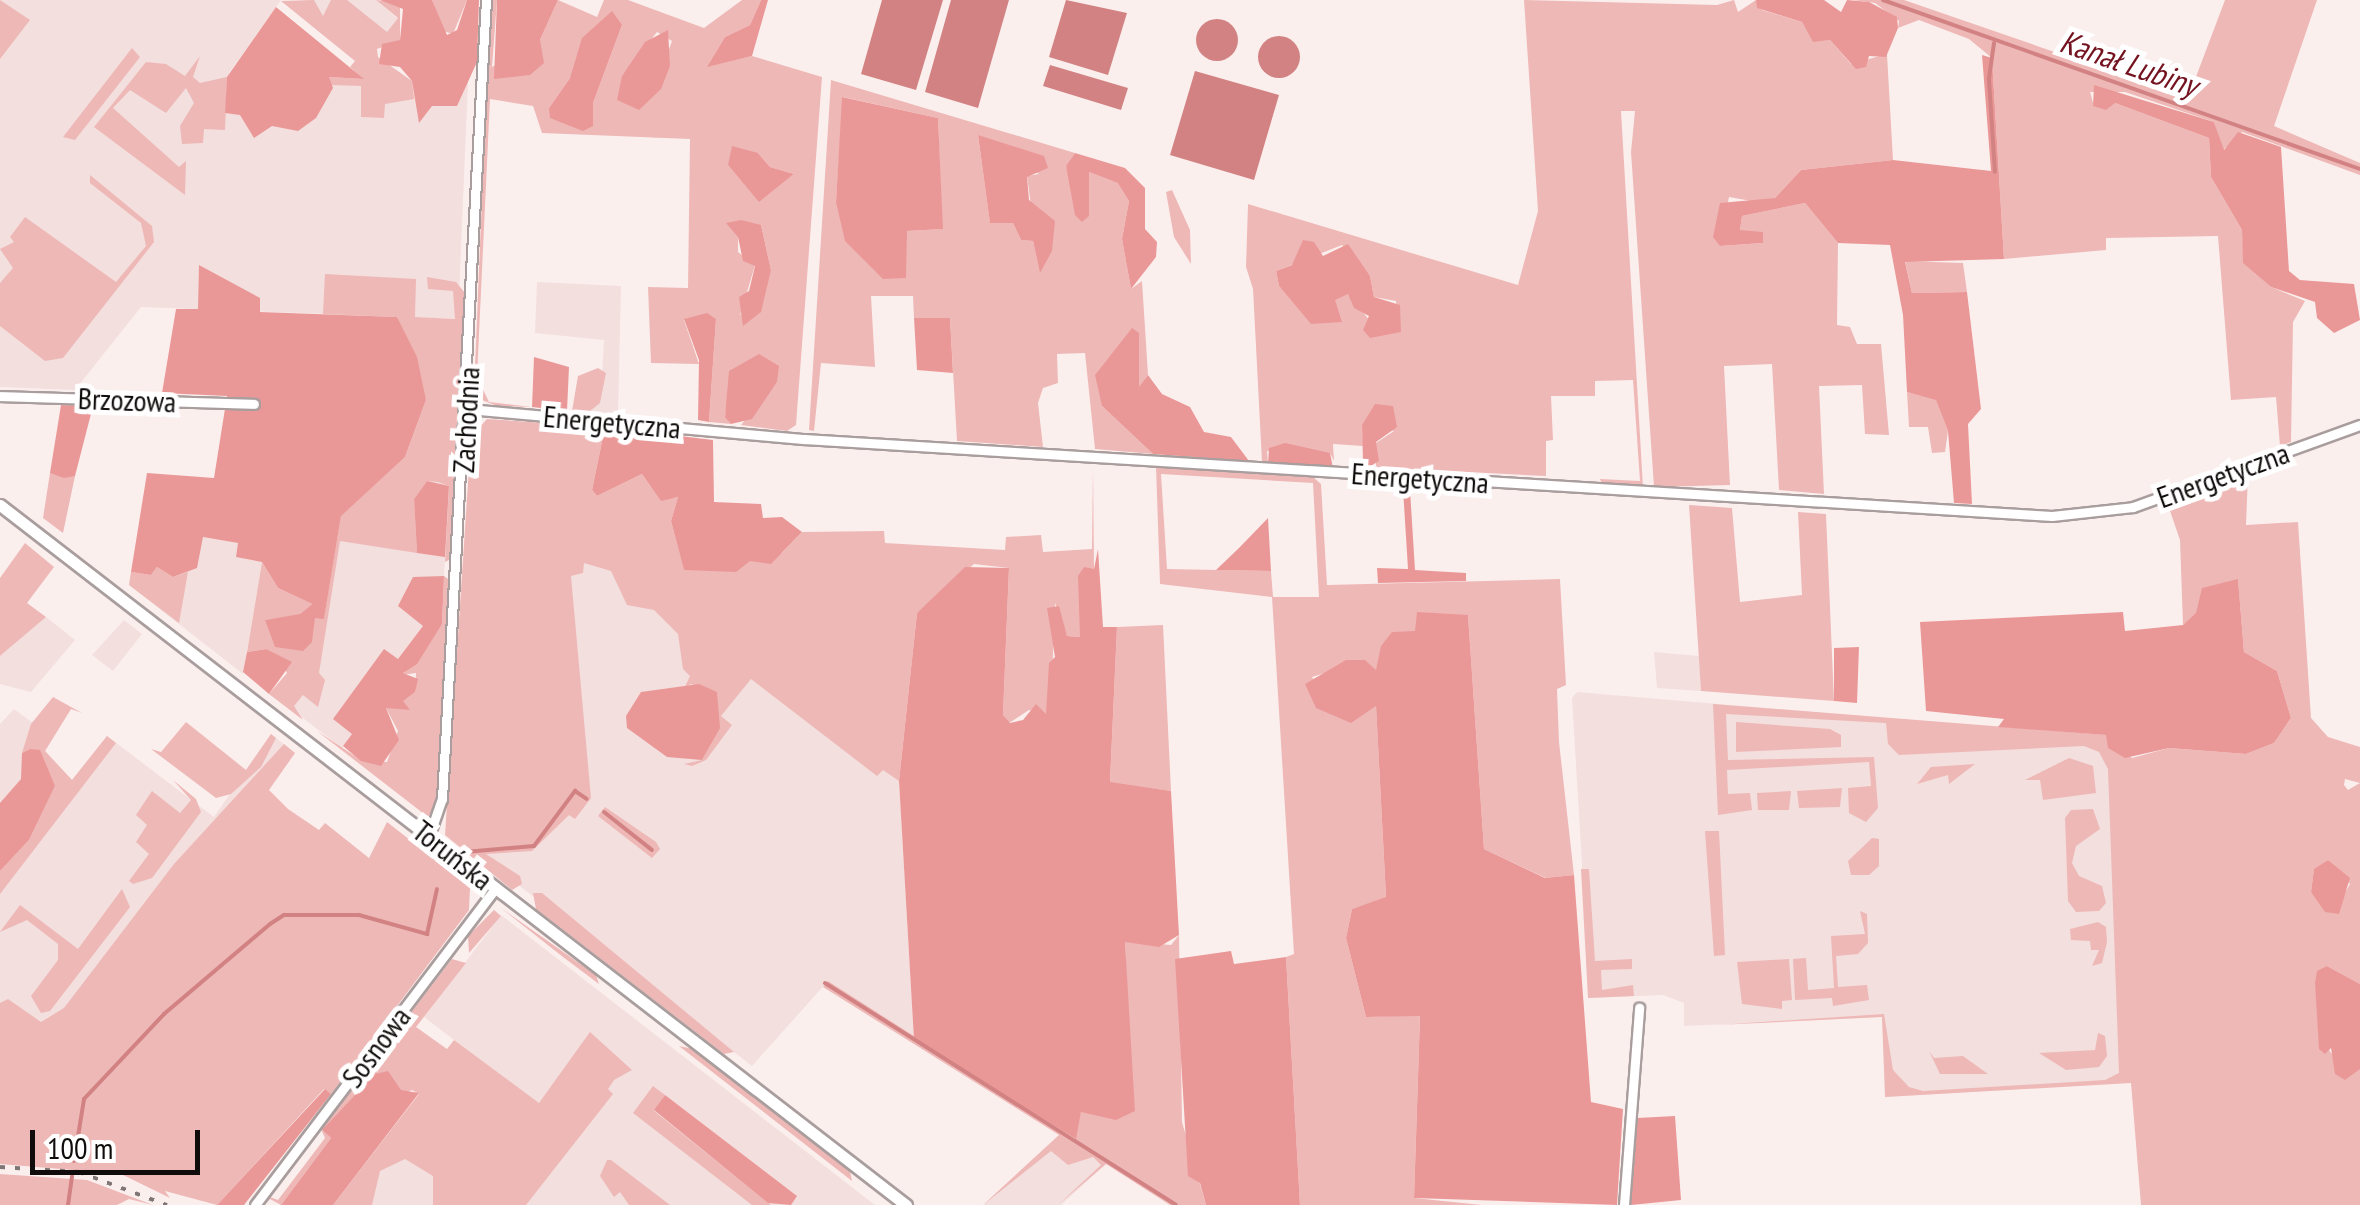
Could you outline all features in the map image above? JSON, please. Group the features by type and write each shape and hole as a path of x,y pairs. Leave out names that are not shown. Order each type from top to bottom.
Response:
{"street":[{"name":"Zachodnia","path":"429,836 442,799 467,410 486,0"},
{"name":"Brzozowa","path":"0,396 254,404"},
{"name":"Energetyczna","path":"467,410 804,439 2052,516 2133,506 2360,426"},
{"name":"Toruńska","path":"0,505 906,1205"},
{"name":"Sosnowa","path":"255,1205 496,888"},
{"path":"1624,1205 1639,1008"}],"shaded area":[{"path":"0,0 281,0 229,73 468,82 458,319 141,307 75,390 0,387"},
{"path":"0,0 30,20 0,59"},
{"path":"302,0 376,0 398,19 387,32 347,35"},
{"path":"314,0 323,16 331,0 347,0 387,32 398,18 376,0 400,3 400,41 377,49 378,57 412,81 414,99 385,104 384,118 361,117 361,86 331,85 328,77 363,79 350,67 355,61 281,1"},
{"path":"380,0 432,0 447,35 457,30 467,0 479,0 477,62 457,106 432,106 419,123 412,81 400,67 379,64 382,44 400,40 403,9"},
{"path":"432,0 467,0 453,34 443,31"},
{"path":"490,0 497,0 492,67 540,40 558,0 597,17 604,0 628,0 704,28 742,0 761,0 750,25 725,37 708,66 752,56 822,77 796,425 787,431 741,425 777,382 734,368 725,416 731,424 709,422 716,319 684,320 699,364 651,363 648,287 688,288 690,139 542,133 533,106 490,99 477,377 489,402 532,407 497,406 477,398 474,392","holes":["622,25 593,103 549,108 570,78","657,32 672,41 666,58 622,76","758,153 770,167 794,174 759,201 728,165","761,225 771,270 740,316 755,265 738,252 738,236"]},
{"path":"497,0 558,0 540,40 544,63 530,75 494,79"},
{"path":"761,0 768,0 752,56 707,67 725,37 750,25"},
{"path":"882,0 943,0 916,90 861,74"},
{"path":"951,0 1009,0 978,108 925,92"},
{"path":"1066,0 1127,13 1108,75 1049,57"},
{"path":"1524,0 1717,5 1734,0 1738,12 1756,0 1762,10 1802,22 1813,41 1830,40 1851,64 1887,54 1893,160 1801,170 1775,198 1757,202 1729,197 1720,246 1763,243 1740,230 1742,216 1805,203 1838,243 1837,325 1850,327 1857,344 1881,344 1889,435 1865,434 1862,385 1819,386 1824,494 1779,490 1772,364 1724,366 1730,485 1654,487 1631,152 1635,111 1621,111 1643,487 1602,484 1600,479 1640,481 1633,380 1595,381 1595,396 1551,396 1553,440 1546,441 1546,476 1369,467 1376,466 1376,443 1394,431 1362,425 1363,446 1333,444 1334,461 1330,453 1267,451 1268,464 1262,462 1253,289 1246,267 1248,204 1518,285 1538,211","holes":["1342,245 1370,276 1374,297 1396,301 1397,316 1370,321 1348,294 1337,295 1311,323 1279,286 1276,271"]},
{"path":"1756,0 1824,0 1841,12 1847,0 1869,2 1897,17 1898,28 1886,57 1869,56 1866,67 1856,69 1830,40 1813,42 1802,22 1757,8"},
{"path":"1853,0 1904,0 2188,98 2225,0 2317,0 2274,126 2360,163 2360,175 2242,132 2223,150 2214,122 2125,92 2090,92 2094,106 2115,103 2209,138 2211,177 2242,230 2244,263 2271,287 2305,301 2293,322 2291,442 2280,446 2276,397 2231,400 2218,236 2106,238 2106,250 2004,259 1992,58 1969,39 1919,20 1898,28 1899,21 1875,3"},
{"path":"276,7 364,79 329,77 333,88 316,118 298,131 272,126 254,138 240,115 225,113 227,77"},
{"path":"612,11 622,25 593,103 593,126 583,131 550,118 549,108 570,78 582,38"},
{"path":"1217,19 1232,25 1238,40 1232,55 1217,61 1202,55 1196,40 1202,25"},
{"path":"668,30 670,66 661,89 639,110 617,100 622,76 645,42"},
{"path":"1279,36 1294,42 1300,57 1294,72 1279,78 1264,72 1258,57 1264,42"},
{"path":"132,48 140,57 75,140 63,137"},
{"path":"1982,55 1992,58 2004,259 1905,262 1912,293 1967,292 1981,409 1968,424 1972,504 1954,503 1948,431 1936,400 1907,392 1903,315 1890,245 1838,243 1805,203 1742,216 1740,230 1763,232 1763,243 1720,246 1713,237 1720,203 1775,198 1801,170 1893,160 1991,171"},
{"path":"200,56 193,77 200,83 227,77 225,130 204,129 203,143 182,144 180,126 194,103 186,88 166,113 130,90 113,108 179,167 186,161 185,195 94,127 146,62 166,64 185,76"},
{"path":"1050,65 1128,88 1121,110 1043,86"},
{"path":"1195,71 1279,95 1254,180 1170,155"},
{"path":"831,80 1075,153 1066,167 1089,215 1089,172 1119,183 1129,201 1122,239 1131,289 1142,281 1148,375 1139,388 1139,333 1120,346 1102,406 1153,454 1095,449 1085,353 1057,354 1058,383 1043,388 1038,403 1043,447 957,441 950,318 914,318 913,296 871,296 875,367 821,363 814,431 809,430","holes":["843,97 938,118 942,229 907,231 836,202","978,135 1039,174 1027,176 1040,272 1033,241 1021,240 1013,223 990,222"]},
{"path":"2094,85 2214,122 2224,150 2238,132 2281,147 2289,271 2300,280 2354,284 2360,320 2334,333 2317,318 2315,302 2271,287 2243,263 2242,230 2211,177 2209,138 2115,103 2106,110 2093,106"},
{"path":"842,97 938,118 943,229 907,231 906,278 883,279 845,241 836,202"},
{"path":"978,135 1044,156 1048,168 1027,177 1029,200 1055,221 1052,251 1040,273 1033,241 1021,240 1013,223 990,223"},
{"path":"732,146 758,153 770,167 794,174 759,202 728,165"},
{"path":"1075,153 1125,168 1145,188 1145,229 1157,242 1156,257 1131,289 1122,239 1129,201 1118,183 1089,172 1089,216 1082,222 1075,215 1066,166"},
{"path":"90,175 152,226 154,242 63,358 45,361 0,326 0,283 13,268 0,249 14,242 10,237 25,217 116,282 146,246 141,223 90,183"},
{"path":"1172,190 1190,230 1191,264 1174,237 1166,192"},
{"path":"741,220 761,225 771,270 761,312 743,326 739,297 749,291 755,266 743,261 738,237 726,223"},
{"path":"1303,240 1314,242 1323,256 1348,244 1370,276 1374,297 1400,305 1401,332 1370,338 1363,330 1369,316 1354,308 1348,294 1335,300 1342,322 1311,324 1279,286 1276,271 1292,265"},
{"path":"1905,261 1963,263 1967,292 1912,293"},
{"path":"199,265 260,298 260,312 397,317 417,357 426,400 405,457 341,516 324,619 315,618 312,642 303,651 275,647 265,620 300,614 312,604 278,588 262,562 236,557 238,543 203,537 197,568 173,577 157,567 151,575 131,572 147,473 214,478 227,396 162,393 176,309 198,309"},
{"path":"325,274 416,279 415,317 455,319 453,291 428,289 427,277 456,282 465,293 462,378 451,559 445,562 449,486 438,482 427,481 414,499 417,553 340,541 319,673 325,680 318,707 303,695 294,706 303,720 269,694 287,673 278,659 266,649 247,652 262,562 278,588 312,604 299,615 266,620 312,642 309,628 315,618 324,618 341,515 405,457 426,400 397,317 323,314"},
{"path":"537,282 621,286 618,414 584,411 601,396 604,340 535,333"},
{"path":"707,313 716,319 709,422 698,420 699,360 684,319"},
{"path":"914,318 950,318 953,373 917,370"},
{"path":"1132,328 1139,333 1139,387 1148,375 1162,394 1190,407 1204,432 1231,437 1249,461 1153,454 1102,406 1095,375"},
{"path":"759,354 779,366 777,382 752,419 731,424 725,417 729,371"},
{"path":"534,357 569,367 567,411 532,407"},
{"path":"598,368 606,373 600,403 590,411 572,411 578,376"},
{"path":"1907,392 1936,399 1948,431 1945,452 1932,453 1928,427 1909,427"},
{"path":"1375,404 1393,406 1397,427 1376,442 1379,461 1369,467 1363,462 1362,425"},
{"path":"61,405 93,406 75,476 64,478 50,473"},
{"path":"487,419 605,427 592,490 597,496 642,474 661,500 678,497 671,521 684,569 782,553 802,532 884,531 885,543 1005,550 1006,537 1041,535 1043,552 1092,549 1093,468 1094,570 1080,637 1067,636 1055,603 1051,705 1046,714 1029,710 1009,723 1003,715 1009,568 974,564 917,613 899,781 883,770 877,776 751,679 721,716 732,725 706,760 692,766 684,764 702,760 714,738 717,692 691,684 684,689 690,676 683,669 678,634 654,610 627,605 611,571 584,563 583,573 571,576 591,798 575,819 569,815 532,851 486,854 520,876 522,884 512,890 445,835 471,437"},
{"path":"605,427 713,440 714,502 761,504 763,518 782,517 802,532 771,564 750,561 736,572 684,570 671,521 678,497 661,501 642,474 597,496 592,490"},
{"path":"1285,443 1330,453 1333,468 1268,464 1269,448"},
{"path":"352,450 450,453 442,617 342,748 291,709 313,682"},
{"path":"1156,466 1313,477 1321,484 1327,585 1560,579 1566,685 1557,689 1559,742 1574,875 1546,878 1484,849 1468,615 1415,631 1376,671 1338,669 1312,677 1337,717 1376,705 1386,898 1352,909 1346,938 1366,1017 1420,1015 1414,1198 1482,1205 1300,1205 1286,957 1294,954 1272,597 1160,584","holes":["1161,474 1313,483 1319,597 1273,597 1271,571 1167,569"]},
{"path":"50,473 75,476 63,533 43,518"},
{"path":"2248,475 2246,525 2298,522 2311,718 2328,737 2360,747 2360,783 2360,984 2327,966 2315,983 2327,1047 2336,1060 2360,1069 2360,1205 2141,1205 2131,1083 1885,1097 1882,1017 1717,1025 1884,1014 1893,1070 1909,1087 1923,1091 2105,1080 2119,1073 2108,769 2099,752 2084,746 1899,755 1888,744 1886,723 1726,714 1728,760 1874,757 1878,808 1866,822 1849,813 1848,788 1871,786 1869,762 1727,770 1728,794 1750,793 1752,810 1718,815 1713,704 2107,735 2132,758 2169,748 2246,754 2274,743 2291,718 2277,671 2244,652 2238,580 2183,625 2180,540 2168,505","holes":["2345,779 2360,783 2348,790","2328,860 2350,884 2334,913 2311,892 2314,870"]},
{"path":"427,481 449,486 445,557 417,553 414,499"},
{"path":"1403,489 1410,490 1415,570 1466,573 1466,581 1378,583 1377,568 1408,569"},
{"path":"1689,505 1732,508 1740,602 1802,595 1798,512 1826,514 1834,701 1701,691"},
{"path":"1268,518 1271,571 1216,570 1239,548"},
{"path":"567,530 899,781 914,1040 828,981 752,1066 477,853"},
{"path":"203,537 239,543 262,562 243,674 129,585 131,572 151,575"},
{"path":"25,543 54,567 27,603 46,617 0,656 0,578"},
{"path":"1098,549 1103,627 1117,627 1110,782 1171,791 1179,935 1159,947 1125,942 1135,1111 1116,1120 1081,1112 1076,1139 914,1040 899,781 917,613 965,567 1009,568 1003,715 1010,723 1023,720 1036,704 1046,714 1049,663 1055,657 1047,608 1059,606 1067,636 1080,637 1078,576 1084,567 1094,569"},
{"path":"157,567 173,577 188,572 179,623 129,585 131,572 151,575"},
{"path":"444,576 451,581 437,804 428,817 317,731 361,760 387,762 398,731 386,708 415,692 416,673 402,675 442,624"},
{"path":"444,576 442,624 417,664 403,673 418,679 415,692 403,701 410,710 386,708 399,740 381,766 361,761 343,746 352,734 333,719 384,649 398,659 423,626 398,606 413,577"},
{"path":"2238,579 2244,652 2277,671 2291,718 2274,743 2246,754 2169,748 2125,758 2108,748 2106,735 1998,727 2004,719 1926,711 1920,622 2123,612 2125,631 2183,625 2196,613 2202,588"},
{"path":"1417,612 1468,615 1484,849 1545,878 1574,875 1591,1102 1623,1109 1617,1205 1414,1198 1420,1016 1366,1017 1346,938 1352,909 1386,897 1376,706 1351,723 1316,708 1305,684 1346,660 1365,660 1376,670 1381,646 1392,632 1415,631"},
{"path":"46,617 75,640 31,692 0,684 0,656"},
{"path":"124,620 142,634 113,671 92,655"},
{"path":"1163,625 1171,791 1110,783 1117,627"},
{"path":"1859,647 1857,703 1834,701 1834,648"},
{"path":"266,649 292,662 269,694 243,672 247,652"},
{"path":"1654,652 1699,656 1701,691 1657,688"},
{"path":"699,684 717,692 720,728 702,760 667,757 627,728 626,716 641,692"},
{"path":"1577,692 2109,737 2131,1082 1886,1097 1882,1017 1684,1026 1684,1003 1663,995 1590,998 1572,698"},
{"path":"53,697 82,713 71,709 45,751 72,780 107,736 116,743 0,894 0,871 29,840 55,786 30,749 22,753 31,724"},
{"path":"14,709 44,731 71,709 45,751 72,780 107,736 214,817 271,734 295,753 128,984 0,1131 0,724"},
{"path":"186,722 246,770 271,734 276,738 261,767 231,794 216,798 151,749 161,752"},
{"path":"1736,722 1830,729 1841,735 1841,747 1736,752"},
{"path":"284,744 295,753 269,790 288,809 319,830 325,823 369,858 387,822 470,887 469,910 331,1094 324,1089 217,1205 165,1191 170,1198 121,1174 0,1164 0,1003 8,999 41,1022 64,1008 174,864"},
{"path":"40,750 55,786 29,840 0,871 0,803 21,779 22,753"},
{"path":"2069,758 2093,766 2096,793 2043,800 2040,780 2025,780"},
{"path":"1975,764 1949,784 1948,775 1917,784 1931,767"},
{"path":"173,780 196,799 201,812 152,878 133,884 129,881 149,854 136,842 147,825 136,815 152,791 180,813 191,800"},
{"path":"1842,788 1840,807 1799,808 1797,791"},
{"path":"1791,791 1789,810 1758,810 1757,793"},
{"path":"605,807 656,842 660,849 652,858 598,816"},
{"path":"2093,809 2100,829 2076,846 2072,863 2079,876 2102,886 2106,903 2099,911 2076,912 2068,901 2065,818 2071,810"},
{"path":"1705,831 1719,831 1725,955 1714,956"},
{"path":"1872,838 1879,839 1879,866 1869,875 1851,875 1848,861"},
{"path":"2328,860 2350,878 2339,914 2325,912 2311,892 2314,869"},
{"path":"1581,869 1589,869 1595,961 1632,959 1632,969 1601,970 1602,990 1633,985 1634,996 1588,998"},
{"path":"122,889 130,907 50,1011 41,1013 31,996 58,960 58,944 27,920 0,932 20,905 78,949"},
{"path":"533,893 542,893 734,1052 724,1054 536,909"},
{"path":"501,908 596,975 599,984 563,957"},
{"path":"494,910 501,916 469,953 468,936"},
{"path":"1860,911 1867,914 1868,943 1858,954 1836,956 1838,987 1867,985 1869,1000 1833,1006 1832,998 1795,1000 1793,959 1806,958 1808,990 1834,988 1831,936 1865,934"},
{"path":"501,915 875,1205 333,1205 458,1043 424,1017"},
{"path":"2098,922 2106,927 2107,942 2102,963 2092,966 2099,950 2091,950 2090,941 2071,940 2070,929"},
{"path":"1179,935 1182,1122 1206,1205 1170,1205 1106,1164 1058,1205 1101,1165 1093,1157 1068,1165 1051,1151 983,1205 1059,1135 823,987 828,981 1075,1139 1081,1111 1108,1115 1127,997 1125,941 1171,945"},
{"path":"1231,951 1234,964 1286,957 1300,1205 1206,1205 1200,1183 1188,1176 1175,959"},
{"path":"452,959 466,963 416,1027 447,1049 454,1040 539,1103 590,1032 632,1070 614,1080 608,1089 613,1094 526,1205 433,1205 433,1176 405,1159 380,1171 372,1205 333,1205 419,1094 412,1090 322,1130 331,1138 281,1205 270,1199 264,1205 270,1197 278,1200 325,1138 321,1129"},
{"path":"1789,959 1792,1000 1782,1001 1782,1009 1742,1004 1737,962"},
{"path":"2327,966 2360,984 2360,1069 2345,1080 2335,1074 2331,1048 2325,1054 2319,1049 2315,983 2317,971"},
{"path":"2098,1033 2105,1036 2107,1056 2099,1067 2066,1070 2039,1053 2095,1050"},
{"path":"679,1046 693,1049 850,1171 852,1181"},
{"path":"1929,1051 1934,1058 1963,1056 1988,1074 1940,1074"},
{"path":"388,1071 401,1090 419,1093 333,1205 281,1205 331,1138 322,1130 375,1074"},
{"path":"653,1086 665,1095 654,1111 771,1205 752,1205 633,1113"},
{"path":"325,1089 331,1094 244,1205 217,1205"},
{"path":"665,1095 797,1196 791,1205 768,1203 654,1110"},
{"path":"1675,1116 1681,1200 1631,1205 1637,1118"},
{"path":"1060,1135 1106,1164 1061,1205 983,1205"},
{"path":"607,1160 670,1205 629,1205 620,1192 614,1197 600,1176"},
{"path":"0,1174 87,1180 153,1205 129,1199 117,1205 0,1205"}],"waterway":[{"name":"Kanał Lubiny","path":"1883,0 2360,169"},
{"path":"1994,43 1989,80 1995,172"},
{"path":"465,852 534,846 575,791 587,799"},
{"path":"604,812 652,850"},
{"path":"74,1161 84,1099 164,1014 270,924 284,915 359,915 427,934 437,889"},
{"path":"825,983 1176,1205"},
{"path":"68,1205 72,1176"}],"railway":[{"path":"0,1167 79,1172 167,1205"}]}
